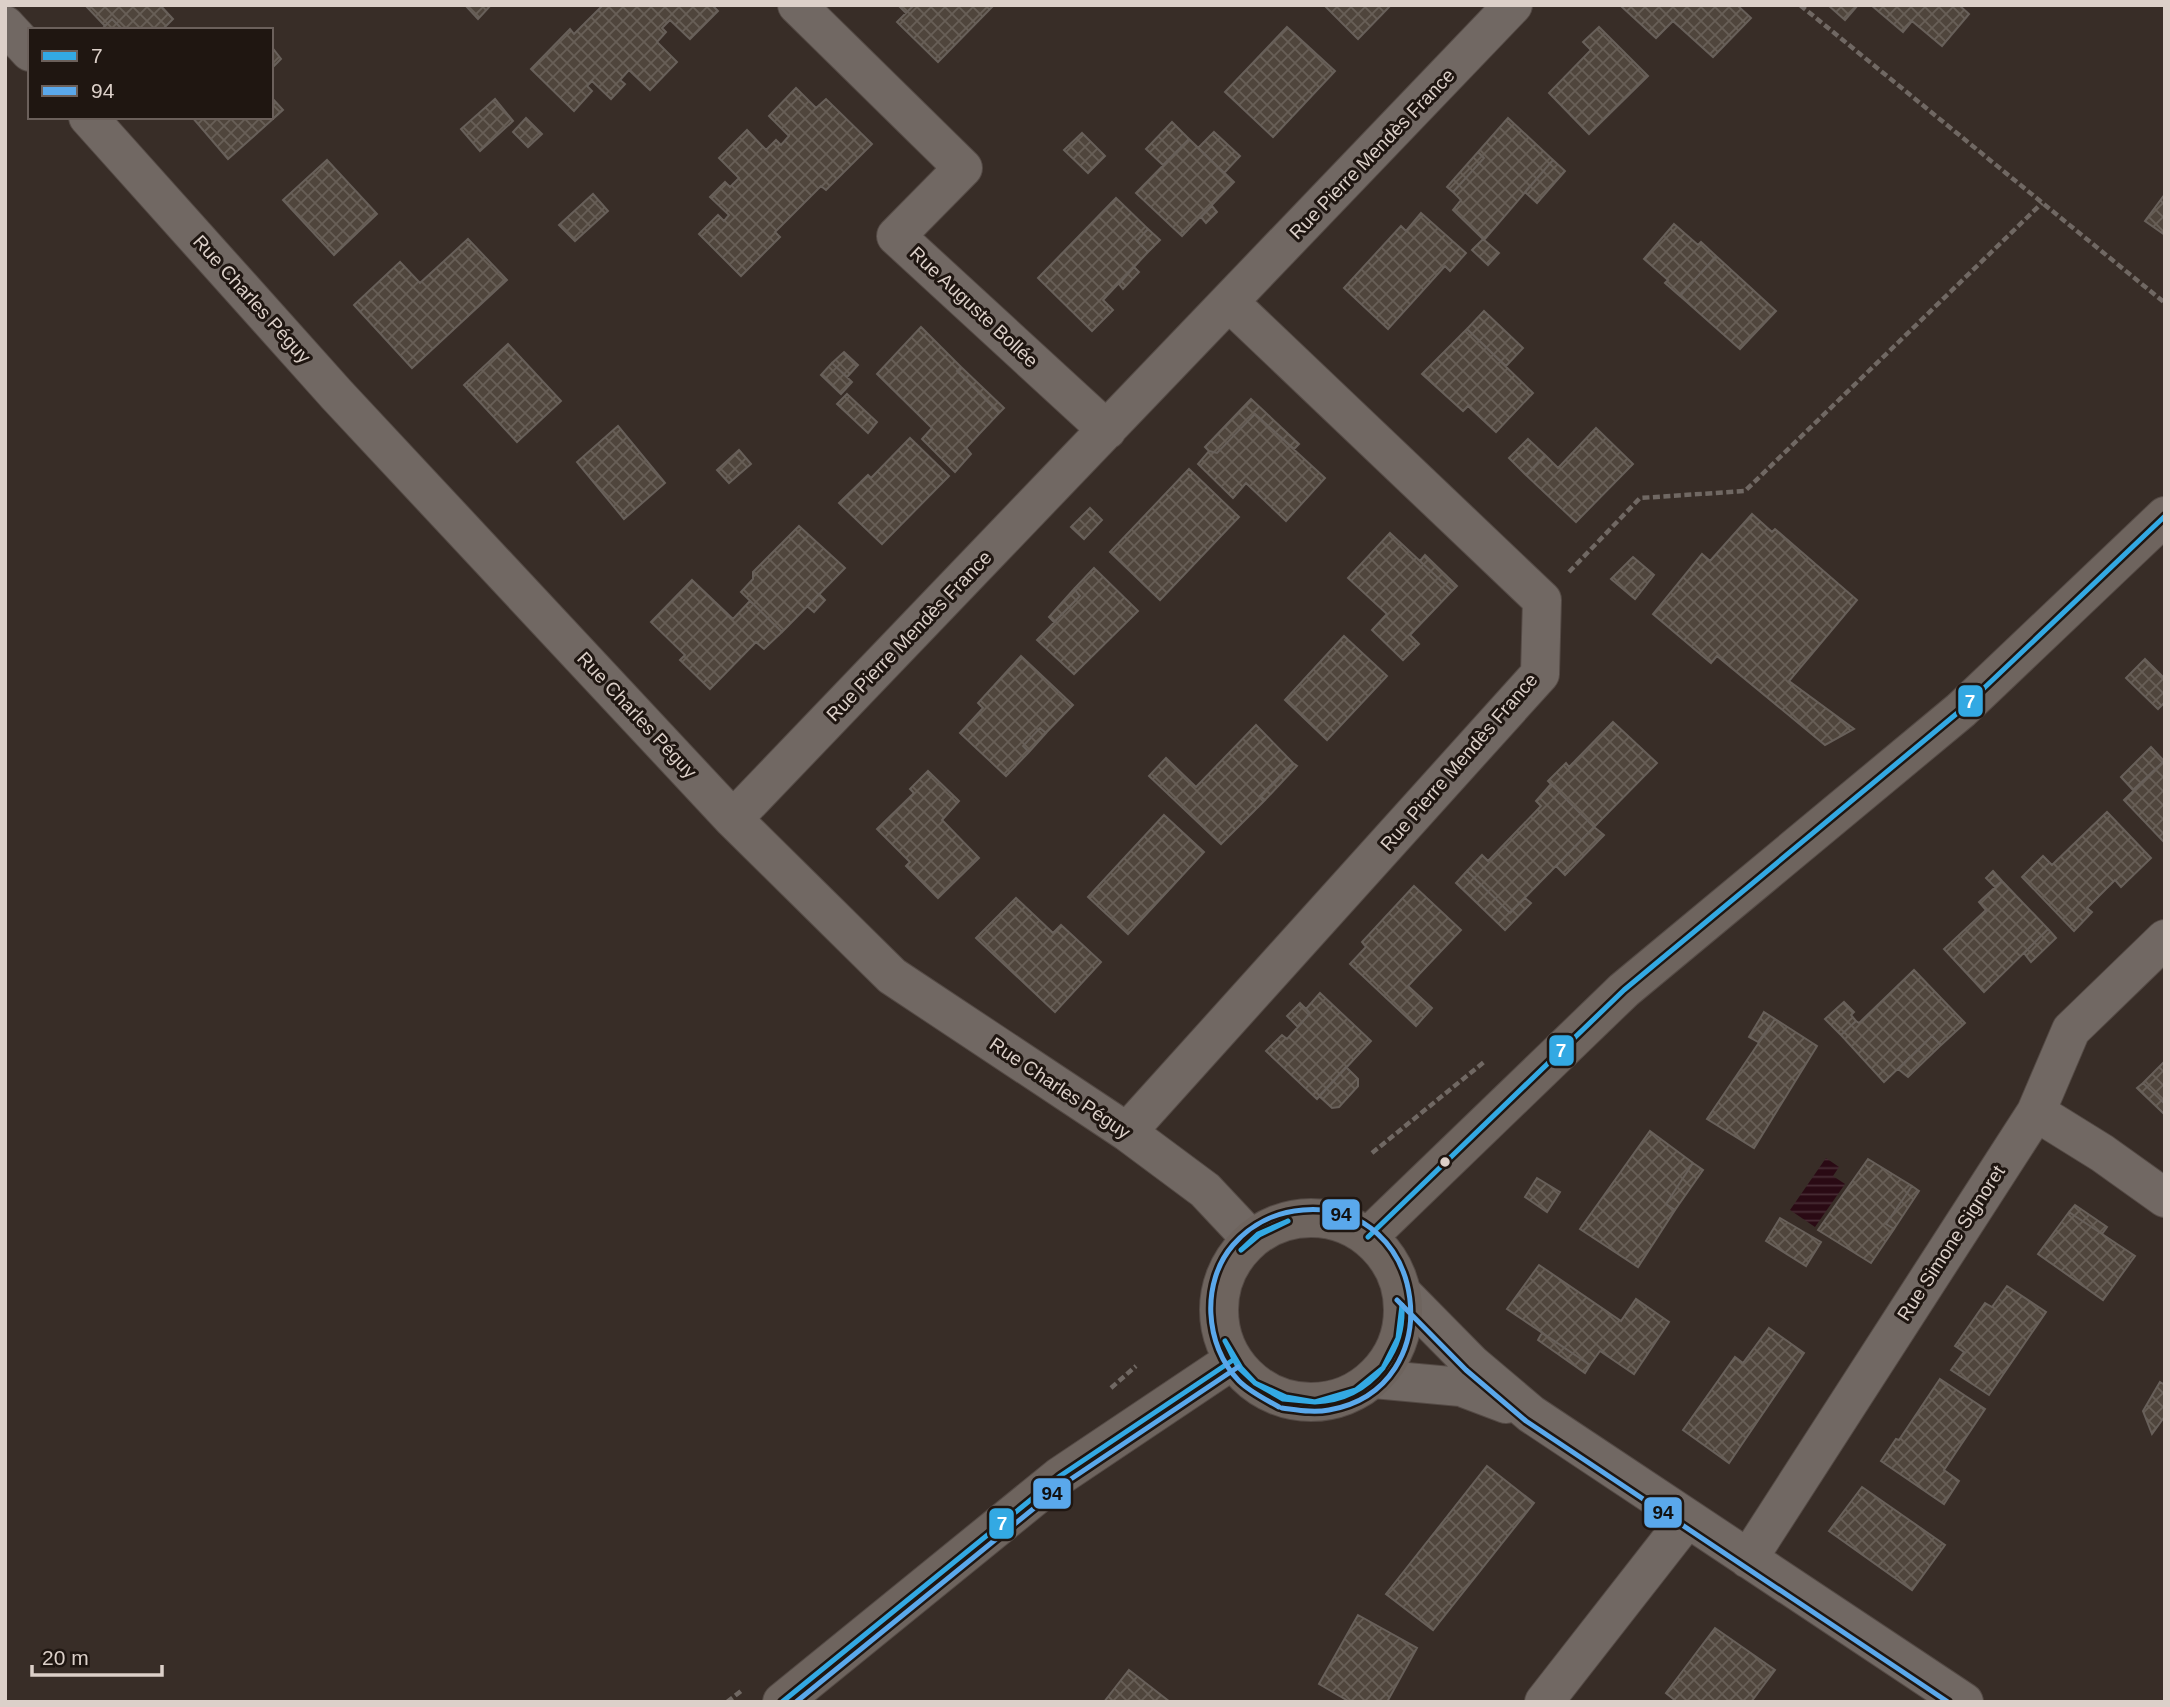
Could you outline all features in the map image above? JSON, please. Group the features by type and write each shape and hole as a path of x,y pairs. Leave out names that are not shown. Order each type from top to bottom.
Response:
{"street":[{"name":"Rue Auguste Bollée","path":"797,5 963,168 896,236 1107,430"},
{"name":"Rue Pierre Mendès France","path":"733,819 1513,5"},
{"path":"5,25 28,50"},
{"name":"Rue Charles Péguy","path":"90,119 337,395 733,819 892,976 1127,1132 1205,1190 1251,1239"},
{"path":"1230,303 1542,600"},
{"path":"1368,1237 1624,990 1961,710 2165,516"},
{"name":"Rue Pierre Mendès France","path":"1127,1132 1540,674 1542,600"},
{"name":"Rue Simone Signoret","path":"1748,1559 2036,1112 2071,1030 2165,939"},
{"path":"2036,1112 2102,1153 2165,1198"},
{"path":"1298,1218 1322,1218 1347,1224 1368,1237 1391,1262 1403,1294 1403,1325 1400,1335 1393,1355 1374,1380 1346,1396 1315,1403 1283,1399 1255,1384 1233,1360 1221,1331 1218,1301 1224,1278 1235,1257 1251,1239 1273,1226 1298,1218"},
{"path":"1403,1294 1472,1364 1531,1414 1964,1702"},
{"path":"782,1702 1060,1476 1233,1360"},
{"path":"1374,1380 1461,1387 1531,1414"},
{"path":"1544,1702 1687,1518"}],"path":[{"path":"1800,5 2165,303"},
{"path":"1542,600 1640,498 1745,491 2042,204"}],"shaded area":[{"path":"1826,1158 1839,1167 1833,1176 1845,1184 1815,1227 1790,1210"}],"building":[{"path":"85,5 160,5 173,19 164,28 121,28 112,19 105,26"},
{"path":"465,5 491,5 478,19"},
{"path":"603,5 712,5 718,11 690,39 670,20 662,28 666,32 657,42 677,62 650,90 629,70 620,80 625,84 611,99 592,81 587,86 592,91 574,111 531,69 570,29 574,34"},
{"path":"898,5 914,5 906,13"},
{"path":"914,5 994,5 938,62 897,22"},
{"path":"1324,5 1391,5 1358,39"},
{"path":"1737,5 1751,18 1713,57 1673,21 1656,38 1622,7"},
{"path":"1828,5 1858,5 1845,20"},
{"path":"1871,5 1959,5 1969,14 1942,46 1912,21 1903,32"},
{"path":"112,19 121,28 103,28"},
{"path":"1287,27 1335,71 1273,137 1225,92"},
{"path":"1599,27 1648,76 1589,134 1549,93 1591,50 1583,42"},
{"path":"273,49 281,59 273,67"},
{"path":"796,88 816,108 826,99 872,144 826,190 821,186 775,232 780,237 741,276 699,234 718,215 724,221 729,215 710,197 725,182 730,187 739,178 719,158 747,130 766,150 776,140 781,145 789,136 769,116"},
{"path":"273,99 283,110 273,119"},
{"path":"495,99 513,121 480,151 461,129"},
{"path":"526,118 542,134 528,147 513,132"},
{"path":"1508,118 1553,160 1484,240 1453,210 1461,200 1453,192 1484,158 1478,152"},
{"path":"194,119 273,119 228,159"},
{"path":"1172,122 1189,139 1163,165 1146,149"},
{"path":"1214,132 1240,156 1224,173 1198,148"},
{"path":"1082,133 1105,156 1088,173 1064,150"},
{"path":"1189,139 1234,182 1182,236 1136,193"},
{"path":"1478,152 1484,158 1453,192 1447,187"},
{"path":"327,160 377,214 334,255 283,200"},
{"path":"1553,160 1565,171 1537,203 1525,192"},
{"path":"593,194 608,211 575,241 559,225"},
{"path":"2165,194 2165,235 2145,221"},
{"path":"1116,198 1148,229 1137,241 1148,252 1103,300 1113,310 1092,331 1038,278"},
{"path":"1212,206 1217,212 1206,223 1201,217"},
{"path":"1421,213 1466,253 1450,271 1445,266 1388,329 1344,288 1401,226 1406,231"},
{"path":"1674,224 1698,245 1701,242 1716,256 1680,296 1665,283 1668,280 1644,259"},
{"path":"1148,229 1160,240 1148,252 1137,241"},
{"path":"468,239 507,280 412,368 354,305 400,262 420,283"},
{"path":"1483,239 1499,253 1488,265 1472,250"},
{"path":"1716,256 1776,311 1740,349 1680,296"},
{"path":"1134,267 1139,272 1123,289 1119,284"},
{"path":"1484,311 1523,348 1506,366 1467,329"},
{"path":"921,327 961,367 957,371 999,413 966,448 971,454 955,472 922,439 932,428 877,374"},
{"path":"1467,329 1533,393 1496,432 1468,406 1463,411 1422,374"},
{"path":"508,344 561,401 517,442 464,385"},
{"path":"844,352 858,365 847,377 832,363"},
{"path":"832,363 852,382 841,394 821,375"},
{"path":"961,367 1004,408 999,413 957,371"},
{"path":"847,394 877,422 868,433 837,404"},
{"path":"1251,399 1299,444 1294,449 1255,414 1217,453 1209,451 1205,447"},
{"path":"1255,414 1325,478 1286,521 1246,483 1233,498 1198,464 1209,451 1217,453"},
{"path":"618,426 665,483 624,519 577,462"},
{"path":"1596,428 1633,464 1576,522 1526,475 1545,455 1558,468"},
{"path":"910,438 949,476 882,544 839,503 868,475 871,478"},
{"path":"1528,439 1545,455 1526,475 1509,458"},
{"path":"739,450 751,464 729,483 717,470"},
{"path":"1189,469 1239,517 1160,600 1110,552"},
{"path":"1090,508 1102,520 1084,539 1071,527"},
{"path":"1752,514 1772,532 1775,529 1857,600 1789,681 1854,729 1825,745 1717,656 1711,663 1653,614 1702,554 1710,561"},
{"path":"799,526 845,568 782,632 741,592 753,579 753,572"},
{"path":"1390,533 1452,591 1410,635 1419,644 1403,660 1372,630 1387,614 1348,578"},
{"path":"1425,555 1457,586 1452,591 1420,561"},
{"path":"1633,557 1654,575 1635,599 1611,579"},
{"path":"1094,568 1138,611 1074,674 1037,640 1080,596 1074,589"},
{"path":"692,580 733,619 750,601 782,632 764,649 756,642 710,689 680,660 685,655 651,622"},
{"path":"1074,589 1080,596 1054,622 1049,617"},
{"path":"819,594 825,600 814,612 807,606"},
{"path":"1344,636 1387,676 1327,740 1285,700"},
{"path":"1021,656 1073,705 1046,733 1040,728 1023,746 1029,752 1006,776 960,733 983,708 978,703"},
{"path":"2145,659 2165,679 2165,702 2158,709 2126,678"},
{"path":"1613,722 1657,763 1594,827 1548,781 1566,763 1569,767"},
{"path":"1256,725 1293,763 1260,796 1265,800 1221,844 1149,776 1166,758 1196,787"},
{"path":"1040,728 1046,733 1029,752 1023,746"},
{"path":"2151,747 2164,761 2133,790 2121,777"},
{"path":"2165,760 2165,841 2164,842 2124,800"},
{"path":"1293,763 1297,766 1265,800 1260,796"},
{"path":"928,771 959,801 942,820 979,858 938,898 906,866 910,862 877,829 914,793 910,789"},
{"path":"1551,784 1594,827 1510,913 1467,871 1482,855 1488,861 1541,806 1536,801"},
{"path":"2107,812 2151,858 2121,887 2115,880 2087,908 2092,912 2074,931 2022,877 2043,856 2052,865"},
{"path":"1164,815 1204,852 1128,934 1088,897"},
{"path":"1594,827 1604,835 1565,875 1556,866"},
{"path":"1467,871 1510,913 1525,898 1531,903 1505,930 1456,883"},
{"path":"1993,871 2002,881 1995,887 1986,878"},
{"path":"2002,881 2048,929 1984,992 1944,949 1986,910 1979,902"},
{"path":"1414,886 1461,930 1408,986 1432,1008 1416,1026 1350,964 1366,947 1362,942"},
{"path":"1016,898 1053,933 1061,925 1101,962 1055,1012 976,938"},
{"path":"2048,929 2056,938 2031,962 2024,953"},
{"path":"1914,970 1965,1023 1941,1045 1932,1036 1884,1082 1841,1035 1856,1021 1859,1023"},
{"path":"1320,993 1371,1041 1317,1099 1266,1051 1282,1035 1287,1039 1310,1013 1306,1009"},
{"path":"1844,1002 1854,1012 1851,1015 1856,1021 1841,1035 1825,1019"},
{"path":"1300,1003 1310,1013 1298,1027 1287,1016"},
{"path":"1764,1012 1775,1019 1758,1042 1749,1037"},
{"path":"1775,1019 1817,1046 1754,1148 1707,1119"},
{"path":"1932,1036 1941,1045 1908,1077 1898,1069"},
{"path":"2165,1061 2165,1104 2143,1083"},
{"path":"1346,1067 1358,1079 1358,1086 1339,1107 1332,1108 1319,1096"},
{"path":"2143,1083 2165,1104 2165,1115 2137,1088"},
{"path":"1650,1131 1693,1163 1666,1204 1675,1210 1638,1267 1580,1229"},
{"path":"1868,1159 1912,1186 1886,1224 1894,1229 1871,1263 1818,1230"},
{"path":"1693,1163 1703,1170 1675,1210 1666,1204"},
{"path":"1537,1178 1560,1192 1547,1212 1525,1197"},
{"path":"1912,1186 1919,1191 1894,1229 1886,1224"},
{"path":"2075,1205 2107,1227 2102,1234 2069,1212"},
{"path":"2069,1212 2135,1256 2103,1300 2038,1254"},
{"path":"1780,1218 1821,1242 1806,1266 1766,1241"},
{"path":"1539,1265 1621,1321 1636,1299 1669,1322 1634,1374 1600,1351 1590,1365 1507,1309"},
{"path":"2007,1286 2046,1312 1989,1395 1951,1370 1964,1352 1955,1346 1985,1303 1992,1307"},
{"path":"1769,1328 1804,1353 1729,1463 1683,1430 1735,1357 1743,1363"},
{"path":"1542,1333 1590,1365 1585,1373 1538,1340"},
{"path":"1940,1379 1985,1409 1944,1470 1959,1481 1944,1504 1881,1461 1896,1439 1899,1440"},
{"path":"2160,1382 2165,1385 2165,1416 2152,1434 2143,1411"},
{"path":"1487,1466 1534,1503 1433,1630 1386,1594"},
{"path":"1862,1487 1945,1545 1912,1590 1829,1531"},
{"path":"1358,1615 1417,1648 1387,1702 1350,1702 1319,1684"},
{"path":"1715,1628 1775,1670 1751,1702 1677,1702 1666,1693"},
{"path":"1129,1670 1170,1702 1104,1702"}],"transit line":[{"name":"7","path":"1368,1237 1624,990 1961,710 2165,516"},
{"name":"94","path":"1279,1407 1239,1381 1219,1350 1211,1313 1216,1277 1233,1245 1265,1220 1283,1213 1303,1210 1345,1215 1378,1234 1399,1263 1410,1298 1408,1334 1395,1368 1369,1395 1329,1410 1282,1408"},
{"name":"7","path":"1241,1250 1258,1234 1288,1221"},
{"name":"7","path":"1241,1250 1259,1235 1288,1221"},
{"name":"94","path":"1397,1300 1466,1370 1526,1421 1948,1702"},
{"name":"7","path":"1384,1366 1398,1338 1402,1305"},
{"name":"7","path":"1384,1366 1399,1337 1402,1305"},
{"name":"7","path":"1225,1341 1241,1368 1255,1383"},
{"name":"7","path":"1225,1341 1238,1367 1255,1383"},
{"name":"7","path":"782,1702 1060,1476 1233,1360"},
{"name":"94","path":"796,1702 1065,1483 1238,1367"},
{"name":"7","path":"1315,1402 1335,1399 1353,1392 1369,1382 1383,1368"},
{"name":"7","path":"1315,1402 1356,1390 1383,1368"},
{"name":"7","path":"1255,1383 1286,1397 1315,1402"},
{"name":"7","path":"1255,1383 1283,1399 1315,1402"}]}
